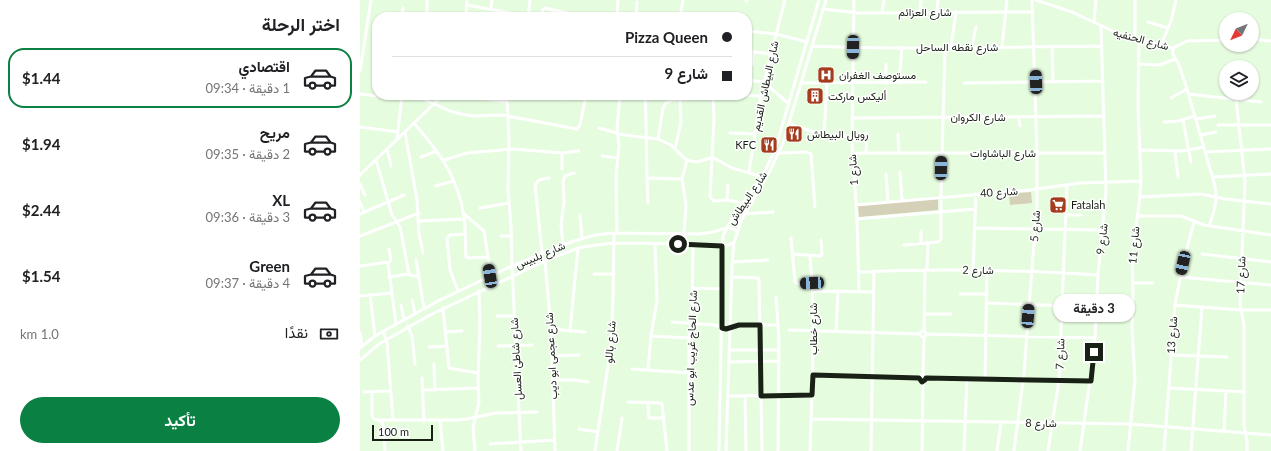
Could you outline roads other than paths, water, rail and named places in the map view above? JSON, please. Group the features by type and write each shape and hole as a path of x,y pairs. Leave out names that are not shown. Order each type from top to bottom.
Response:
{"street":[{"path":"360,71 371,0"},
{"path":"427,0 427,12"},
{"path":"466,12 467,0"},
{"path":"491,9 492,0"},
{"path":"530,0 530,12"},
{"path":"617,12 618,0"},
{"path":"681,12 683,0"},
{"name":"شارع البيطاش القديم","path":"749,172 761,96 785,0"},
{"name":"شارع البيطاش","path":"719,451 723,236 726,228 762,177 775,150 820,0"},
{"name":"شارع البيطاش","path":"726,451 731,278 734,243 744,214 779,153 790,124 826,0"},
{"name":"شارع 1","path":"854,0 852,153 856,205 859,292"},
{"path":"882,12 884,0"},
{"path":"920,12 921,0"},
{"path":"937,12 938,0"},
{"path":"1002,47 1007,0"},
{"name":"شارع الحنفيه","path":"1034,0 1072,12 1117,33 1173,48 1187,41 1219,40"},
{"name":"شارع 5","path":"1014,451 1024,380 1037,189 1034,0"},
{"path":"1054,6 1055,0"},
{"path":"1094,22 1096,0"},
{"name":"شارع 11","path":"1128,451 1135,380 1132,328 1132,254 1138,216 1141,182 1139,64 1135,0"},
{"path":"1161,45 1168,28 1176,0"},
{"path":"636,12 637,2"},
{"path":"467,5 502,12"},
{"path":"403,8 403,12"},
{"path":"543,12 545,8 562,12"},
{"name":"شارع العزائم","path":"817,9 854,12 1033,12"},
{"path":"951,47 956,12"},
{"path":"1148,22 1168,28"},
{"name":"شارع 9","path":"1080,451 1091,381 1098,275 1107,182 1101,26"},
{"path":"972,47 976,27"},
{"path":"752,32 776,34 807,42"},
{"path":"1259,40 1271,41"},
{"name":"شارع نقطه الساحل","path":"812,46 1102,46"},
{"path":"1052,46 1053,82"},
{"path":"899,82 902,47"},
{"path":"904,245 938,242 941,239 945,47"},
{"path":"1173,48 1173,54 1187,89 1213,177 1217,197 1216,206 1209,226"},
{"path":"752,65 753,52 771,54"},
{"path":"1139,64 1160,65 1175,59"},
{"path":"886,64 886,83"},
{"path":"752,81 764,82 789,104"},
{"path":"801,83 926,82"},
{"path":"964,83 1103,82"},
{"path":"824,135 827,83"},
{"path":"1170,98 1187,89"},
{"path":"360,94 372,95"},
{"path":"1188,94 1219,97"},
{"path":"752,96 761,96"},
{"path":"397,140 402,100"},
{"path":"425,100 461,114 507,116 577,129 580,125 585,100"},
{"path":"360,175 438,100"},
{"path":"494,100 507,102"},
{"name":"شارع باللو","path":"595,451 611,346 616,177 619,146 617,133 620,100"},
{"path":"645,100 648,203"},
{"path":"658,139 664,105 669,101 681,100 681,123 675,148"},
{"path":"713,100 714,119 710,197 714,201 727,200 743,204"},
{"name":"شارع 17","path":"1236,100 1244,175 1240,303 1244,326 1244,425 1247,451"},
{"path":"1244,100 1261,102"},
{"name":"شارع شاطئ العسل","path":"507,102 509,203 512,236 512,276 521,451"},
{"name":"شارع الكروان","path":"852,118 1104,116"},
{"path":"1164,122 1195,117 1215,116"},
{"path":"1019,117 1020,126"},
{"path":"1183,120 1191,162"},
{"path":"784,122 824,135 852,137"},
{"path":"414,123 444,160 454,181 463,213 467,258 488,257"},
{"path":"1218,126 1271,125"},
{"path":"360,127 398,132"},
{"path":"599,128 628,136 658,139 675,148 686,160 697,162 712,158 732,168 766,178"},
{"path":"405,132 419,213 419,234 423,253"},
{"path":"1200,135 1216,132"},
{"path":"730,133 755,134"},
{"path":"866,153 867,133"},
{"path":"898,134 899,153"},
{"path":"1140,150 1175,151 1204,147"},
{"path":"387,149 391,166"},
{"path":"444,160 467,153 508,149 562,153 579,151"},
{"path":"1206,152 1271,149"},
{"path":"421,157 437,151"},
{"path":"1175,151 1178,177"},
{"path":"779,153 807,152 811,154 815,207"},
{"path":"562,153 562,169"},
{"name":"شارع الباشاوات","path":"852,153 1105,153"},
{"path":"602,156 618,158"},
{"path":"376,160 392,215 400,227 409,274"},
{"path":"684,233 686,205 682,178 686,160"},
{"path":"900,172 902,201"},
{"path":"563,244 563,181 565,176 574,173"},
{"path":"886,174 888,202"},
{"path":"1213,177 1271,174"},
{"path":"542,253 535,185 539,180 549,178"},
{"path":"647,178 682,178"},
{"path":"434,186 454,181"},
{"name":"شارع 40","path":"856,205 1037,189 1080,183 1141,182"},
{"path":"360,184 365,195"},
{"name":"شارع 7","path":"1048,451 1059,380 1067,185"},
{"path":"727,200 728,186"},
{"path":"973,270 976,194"},
{"path":"1140,197 1201,194 1271,204"},
{"path":"360,214 404,195"},
{"path":"360,202 364,212"},
{"path":"480,208 509,203"},
{"name":"شارع 40","path":"856,219 976,209"},
{"path":"744,214 773,212"},
{"path":"360,236 419,213"},
{"path":"463,213 483,230 490,276"},
{"path":"580,215 582,238"},
{"path":"1066,215 1081,215"},
{"path":"1138,216 1181,216 1194,222 1209,226 1271,235"},
{"path":"419,220 464,219"},
{"name":"شارع 13","path":"1164,451 1175,305 1180,276 1194,222"},
{"path":"726,228 734,229 737,232"},
{"name":"شارع بلبيس","path":"361,347 383,331 424,308 490,276 563,244 598,234 706,233 726,228"},
{"path":"975,228 1103,230"},
{"path":"921,231 921,243"},
{"path":"458,291 450,273 447,239 450,235 465,234"},
{"path":"500,236 512,236"},
{"path":"791,238 795,282 799,284 812,283"},
{"path":"793,254 819,257 822,256 821,240"},
{"name":"شارع بلبيس","path":"360,360 386,339 443,308 545,261 578,248 596,244 614,243 730,246 734,243"},
{"path":"922,451 923,382 925,380 924,314 928,243"},
{"path":"648,370 651,336 658,301 655,244"},
{"name":"شارع الحاج غريب ابو عدس","path":"689,451 689,338 693,244"},
{"path":"570,331 578,248"},
{"path":"390,249 391,260 388,263 396,324"},
{"path":"1202,254 1271,262"},
{"name":"شارع خطاب","path":"810,256 814,331 810,451"},
{"path":"416,260 424,308"},
{"path":"732,262 768,260"},
{"name":"شارع عجمى ابو ديب","path":"545,261 552,356 555,451"},
{"path":"360,266 388,263"},
{"path":"985,379 988,270"},
{"name":"شارع 2","path":"859,272 988,270 1098,275"},
{"path":"871,451 874,271"},
{"path":"390,277 409,274 419,276"},
{"path":"594,274 614,274"},
{"path":"1180,276 1271,285"},
{"path":"731,278 758,278 759,280 762,451"},
{"path":"1133,283 1153,283"},
{"path":"692,288 723,288"},
{"path":"475,451 473,428 478,407 480,325 479,291"},
{"path":"813,291 874,292"},
{"path":"836,331 838,291"},
{"path":"360,296 392,293"},
{"path":"960,294 987,294"},
{"path":"370,295 375,336"},
{"path":"776,297 778,325 778,451"},
{"path":"412,300 415,313"},
{"path":"987,303 1096,307"},
{"path":"401,304 404,319"},
{"path":"1175,305 1241,310 1271,310"},
{"path":"1191,451 1202,307"},
{"path":"443,308 450,369 478,373"},
{"path":"924,314 951,314"},
{"path":"498,316 514,316"},
{"path":"672,322 715,325 726,329 739,325 778,325"},
{"path":"408,326 412,336 415,364"},
{"path":"550,329 585,332"},
{"path":"789,330 919,334 920,331 924,334 1095,338"},
{"path":"383,331 386,339 393,420"},
{"path":"445,332 462,331"},
{"path":"360,333 361,347"},
{"path":"651,336 689,338"},
{"path":"498,346 532,345"},
{"path":"429,347 447,346"},
{"path":"729,350 778,350"},
{"path":"552,356 579,355"},
{"path":"1171,355 1227,357"},
{"path":"729,362 778,361"},
{"path":"434,364 435,390"},
{"path":"632,369 689,373"},
{"path":"813,375 919,378 924,376 967,379 1091,381"},
{"path":"422,378 424,421"},
{"path":"919,378 923,382"},
{"path":"964,451 967,379"},
{"path":"553,380 588,382"},
{"path":"422,390 478,388"},
{"path":"1169,388 1245,392"},
{"path":"364,392 391,391"},
{"path":"1224,431 1226,391"},
{"path":"372,392 372,416 374,419 379,420 462,420 495,413 537,412"},
{"path":"728,396 812,395"},
{"path":"745,396 746,451"},
{"path":"628,402 662,404 667,451"},
{"path":"648,402 649,418 664,418"},
{"path":"617,451 622,418"},
{"name":"شارع 8","path":"811,419 1130,424 1271,435"},
{"path":"379,420 383,424 385,451"},
{"path":"440,421 442,451"},
{"path":"997,451 1001,422"},
{"path":"579,429 598,432"},
{"path":"490,444 554,440"}],"place":[{"name":"مستوصف الغفران","path":"826,75"},
{"name":"أليكس ماركت","path":"815,96"},
{"name":"رويال البيطاش","path":"794,134"},
{"name":"KFC","path":"769,145"},
{"name":"Fatalah","path":"1058,205"}]}
